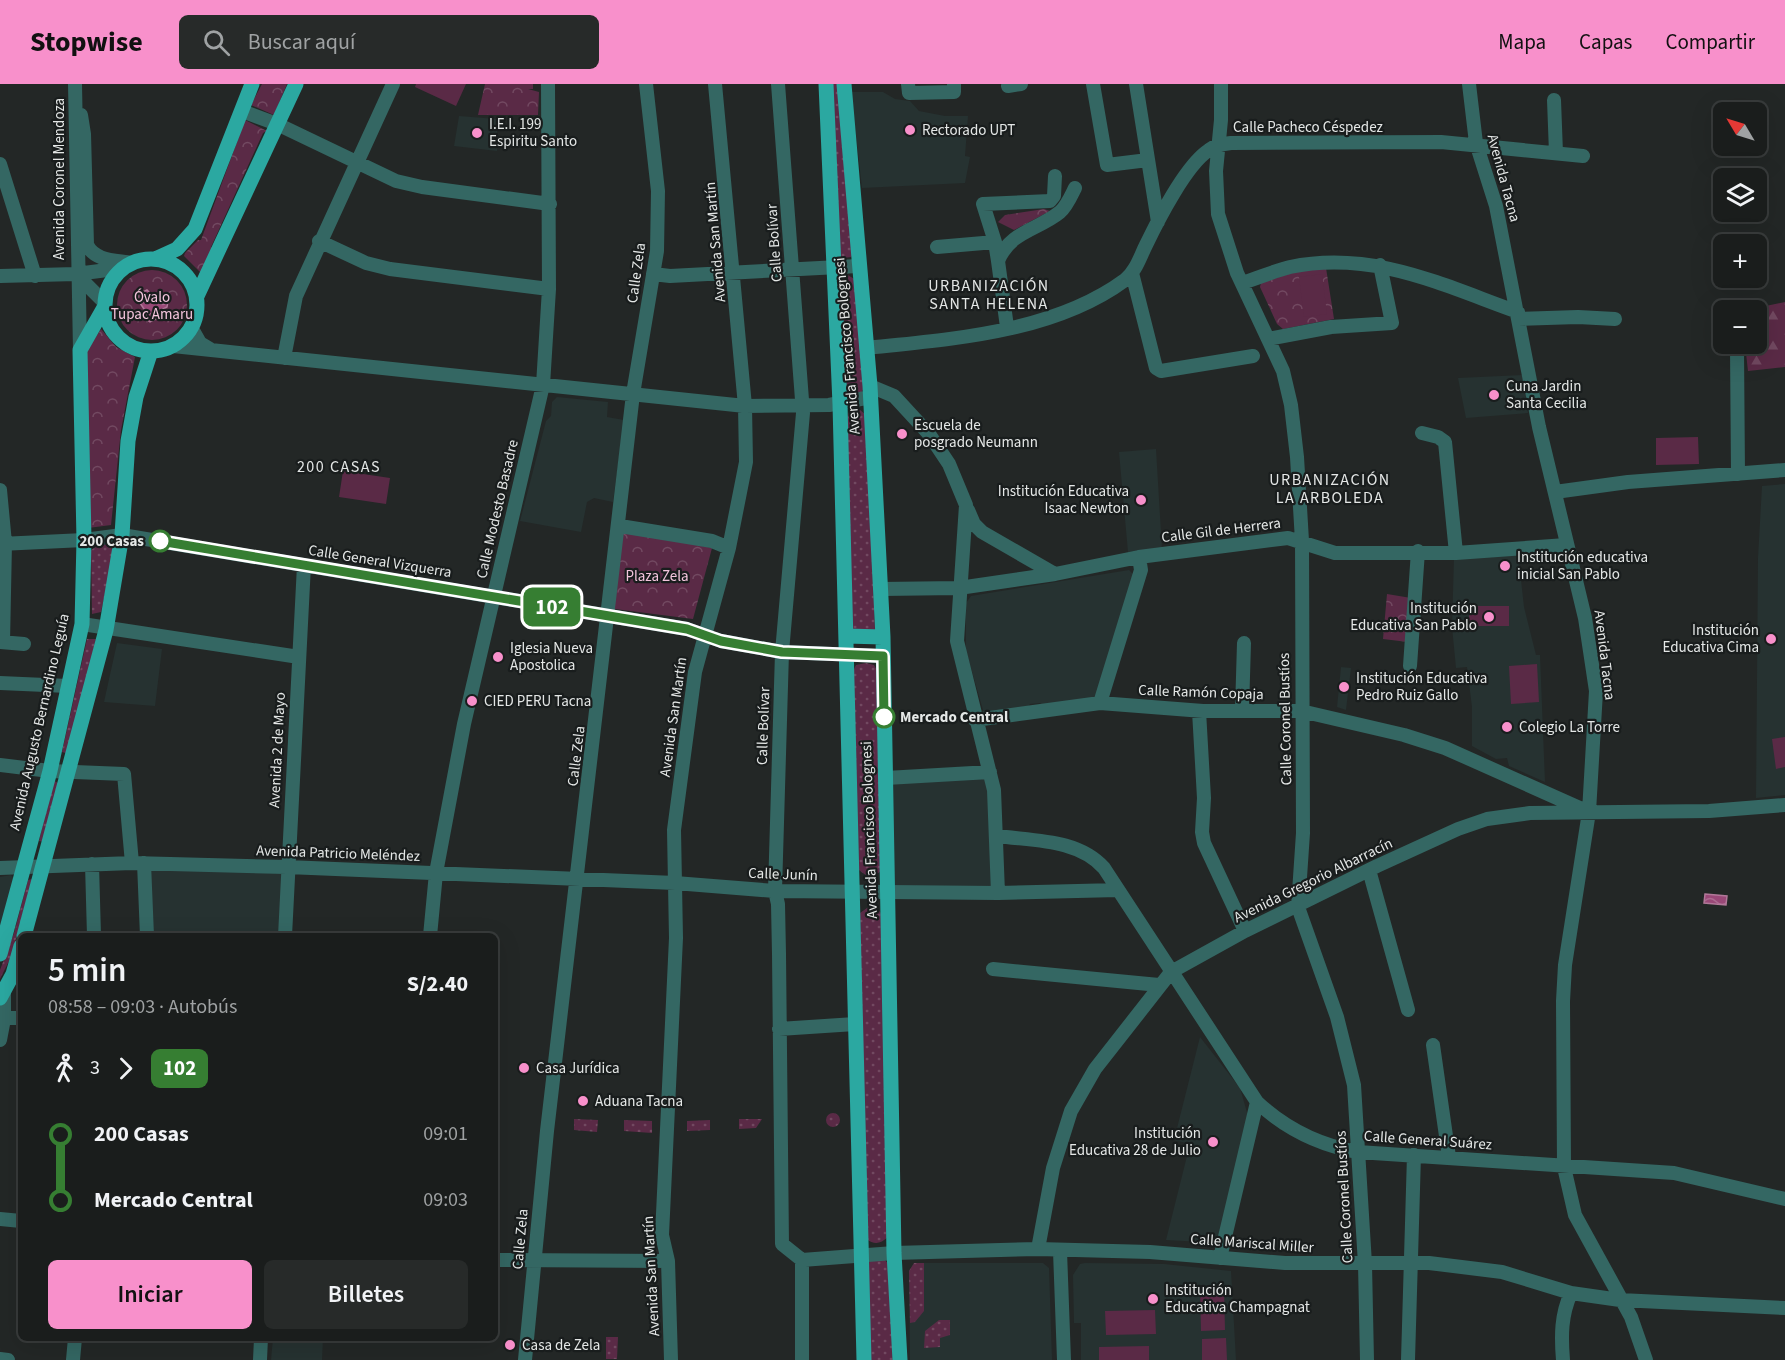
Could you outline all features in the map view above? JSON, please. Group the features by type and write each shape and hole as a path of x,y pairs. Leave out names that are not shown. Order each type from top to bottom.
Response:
{"main road":[{"path":"80,350 105,305 110,285 127,266 155,259 177,249 195,229 252,84"},
{"path":"105,305 108,321 117,336 133,347 151,351 173,345 191,327 196,317 197,296 296,84"},
{"name":"Avenida Francisco Bolognesi","path":"826,84 840,404 864,1360"},
{"name":"Avenida Francisco Bolognesi","path":"844,84 858,266 871,391 881,589 889,891 894,1253 900,1360"},
{"path":"155,259 166,261 186,274 197,296"},
{"name":"Avenida Augusto Bernardino Leguía","path":"0,954 50,771 82,624 84,540 80,350"},
{"path":"25,933 70,772 106,630 122,535 128,441 136,397 151,351"},
{"path":"846,636 883,637"},
{"path":"2,994 13,974 18,956"}],"street":[{"name":"Avenida Coronel Mendoza","path":"76,84 84,134 87,244 90,251 99,257 127,266"},
{"name":"Avenida Coronel Mendoza","path":"76,84 76,274"},
{"path":"284,358 294,303 319,241 393,84"},
{"name":"Calle Modesto Basadre","path":"430,933 436,873 464,724 543,385 549,289 548,84"},
{"name":"Calle Zela","path":"525,1360 547,1131 620,526 633,394 657,251 658,191 646,84"},
{"name":"Avenida San Martín","path":"671,1360 668,1261 662,1235 675,981 674,830 694,672 729,548 746,462 745,406 735,273 716,84"},
{"name":"Calle Bolívar","path":"778,84 802,405 799,477 782,652 774,891 778,904 782,1244 802,1260"},
{"path":"908,84 909,93 954,92 954,84"},
{"path":"1093,84 1107,165 1148,160"},
{"path":"1136,84 1158,222"},
{"name":"Calle Coronel Bustíos","path":"1221,84 1221,120 1217,146 1215,194 1218,214 1226,243 1242,283 1283,371 1291,405 1302,541 1303,833 1298,907 1337,1017 1349,1062 1356,1107 1365,1264 1366,1360"},
{"name":"Avenida Tacna","path":"1469,84 1476,143 1496,206 1539,427 1585,618 1596,691 1588,812 1565,964 1563,1001 1564,1167 1575,1215 1637,1332 1646,1360"},
{"path":"1554,100 1556,153"},
{"path":"242,111 277,124 356,164 396,181 422,188 550,204"},
{"name":"Calle Pacheco Céspedez","path":"1132,273 1158,222 1193,167 1208,150 1217,146 1230,143 1476,143 1583,156"},
{"path":"0,165 35,276"},
{"path":"1007,327 995,242 983,204 1050,201 1054,196 1055,176"},
{"path":"998,261 1002,251 1018,234 1060,212 1075,188"},
{"path":"319,241 366,263 390,269 549,289"},
{"path":"937,247 995,242"},
{"path":"1242,283 1290,267 1334,262 1380,265 1518,315 1615,319"},
{"path":"1268,339 1331,327 1392,323 1380,265"},
{"path":"0,276 76,274 127,266"},
{"path":"653,274 670,276 858,266"},
{"path":"866,348 953,338 1055,314 1086,301 1132,273 1156,368 1161,371 1253,356"},
{"path":"76,274 105,305"},
{"name":"Avenida Augusto Bernardino Leguía","path":"76,274 80,350"},
{"path":"191,327 200,343 212,350"},
{"path":"173,345 745,406 840,404 871,391 894,396 929,434 949,464 974,524 982,532 1055,574"},
{"path":"1737,354 1738,474"},
{"path":"1422,433 1438,437 1445,442 1456,553"},
{"path":"1555,492 1628,482 1785,470"},
{"path":"0,490 1,642 24,644"},
{"path":"966,505 957,641 975,720 990,772 998,836 998,893"},
{"path":"620,526 712,541 729,548"},
{"name":"Calle General Vizquerra","path":"2,544 84,540 122,535 608,618 687,629 721,641 782,652 883,656"},
{"name":"Calle Gil de Herrera","path":"881,589 959,588 1055,574 1139,557 1288,538 1335,553 1419,551 1456,553 1566,545"},
{"path":"1410,666 1419,551"},
{"path":"1100,703 1141,570 1139,557"},
{"name":"Avenida 2 de Mayo","path":"285,933 304,565"},
{"path":"82,624 106,630 299,657"},
{"path":"1242,711 1244,643"},
{"path":"0,683 68,686"},
{"name":"Calle Ramón Copaja","path":"975,720 1100,703 1199,711 1301,711 1404,735 1445,748 1588,812"},
{"path":"1199,711 1204,843 1245,931"},
{"path":"0,765 50,771 124,774 147,933"},
{"path":"886,778 990,772"},
{"name":"Avenida Gregorio Albarracín","path":"1038,1249 1053,1168 1071,1111 1095,1070 1159,985 1172,972 1245,931 1298,907 1369,870 1458,829 1487,819 1530,813 1709,811 1785,805"},
{"name":"Calle General Suárez","path":"998,836 1080,848 1093,855 1104,868 1257,1102 1282,1123 1310,1139 1358,1152 1674,1173 1785,1199"},
{"name":"Avenida Patricio Meléndez","path":"0,868 138,863 675,883"},
{"path":"92,864 94,933"},
{"path":"1369,870 1408,1010"},
{"name":"Calle Junín","path":"675,883 774,891 998,893 1118,890"},
{"path":"993,969 1159,985"},
{"path":"0,1040 2,994"},
{"path":"2,1018 18,1018"},
{"path":"779,1029 855,1024"},
{"path":"1432,1045 1449,1157"},
{"path":"1220,1258 1257,1102"},
{"path":"1407,1360 1413,1263 1414,1155"},
{"path":"0,1219 18,1221"},
{"name":"Calle Mariscal Miller","path":"802,1260 894,1253 1038,1249 1150,1252 1285,1263 1413,1263 1502,1272 1571,1293 1620,1300 1785,1308"},
{"path":"1060,1251 1064,1360"},
{"path":"498,1260 668,1261"},
{"path":"802,1260 802,1360"},
{"path":"1563,1360 1561,1331 1564,1309 1571,1293"},
{"path":"73,1360 75,1341"},
{"path":"260,1360 261,1341"},
{"path":"0,1359 8,1360"}],"shaded area":[{"name":"Rectorado UPT","path":"851,92 883,92 895,99 910,101 919,111 945,116 968,116 965,156 970,157 965,183 862,188"},
{"name":"I.E.I. 199 Espiritu Santo","path":"459,116 497,119 497,151 454,146"},
{"name":"Cuna Jardin Santa Cecilia","path":"1523,375 1528,413 1466,418 1458,378"},
{"path":"557,397 608,402 607,417 624,420 613,502 594,498 587,502 581,532 520,521 546,421 551,416 552,402"},
{"name":"Institución Educativa Isaac Newton","path":"1156,449 1162,549 1128,552 1119,452"},
{"name":"Institución Educativa Cima","path":"1785,484 1785,795 1756,798 1758,558 1762,486"},
{"path":"1518,553 1524,607 1536,655 1540,655 1545,782 1509,766 1507,758 1496,759 1472,746 1472,707 1467,667 1456,668 1452,627 1454,557"},
{"path":"1129,570 1134,575 1095,700 1045,707 1040,703 1030,704 1026,709 986,713 983,710 966,651 966,603 971,596"},
{"path":"117,643 162,649 155,706 104,702"},
{"name":"Institución Educativa Pedro Ruiz Gallo","path":"1341,667 1351,668 1346,710 1337,707"},
{"path":"990,772 998,893 889,891 886,778"},
{"path":"144,863 287,867 285,933 147,933"},
{"path":"11,875 15,880 0,932 0,877"},
{"name":"Institución Educativa 28 de Julio","path":"1200,1037 1240,1088 1248,1116 1220,1243 1166,1240 1190,1144 1174,1140"},
{"path":"914,1263 1043,1263 1049,1268 1052,1360 910,1360 909,1271"},
{"name":"Institución Educativa Champagnat","path":"1080,1264 1164,1264 1231,1271 1236,1360 1081,1360 1081,1323 1074,1323 1073,1275"},
{"path":"273,1341 323,1341 322,1360 271,1360"}],"green space":[{"path":"262,84 287,84 274,115 251,105"},
{"path":"416,84 466,84 456,106 415,87"},
{"path":"485,84 533,84 533,89 528,89 539,92 538,115 478,115"},
{"path":"829,84 841,84 854,253 851,257 843,258 838,253"},
{"path":"245,120 267,131 263,133 211,247 214,249 203,272 200,272 184,256 198,240 201,240"},
{"path":"1044,209 1050,211 1014,230 998,222 1005,215"},
{"path":"1326,268 1334,319 1283,329 1277,324 1260,287 1261,283 1296,271"},
{"name":"Óvalo Tupac Amaru","path":"152,270 165,273 177,280 184,292 187,305 184,318 177,330 165,337 152,340 139,337 127,330 120,318 117,305 120,292 127,280 139,273"},
{"path":"846,274 856,280 864,388 860,395 852,396 847,392 841,279"},
{"path":"1322,274 1327,314 1304,317 1299,277"},
{"path":"1785,302 1785,367 1748,371 1746,354 1767,354 1767,306"},
{"path":"101,329 116,347 135,357 121,430 111,525 88,528 85,354"},
{"path":"859,409 867,416 875,631 855,632 851,628 845,420 849,413"},
{"path":"1698,437 1699,464 1656,465 1656,438"},
{"path":"343,471 390,478 386,504 339,497"},
{"name":"Plaza Zela","path":"624,530 712,548 693,619 615,609 613,597"},
{"path":"108,544 115,548 101,612 92,614 91,550 99,545"},
{"path":"1387,594 1411,598 1408,642 1383,639"},
{"path":"1469,606 1509,606 1509,626 1469,626"},
{"path":"87,639 96,639 69,754 62,752"},
{"path":"866,663 874,665 879,674 883,869 871,876 859,870 851,675 856,665"},
{"path":"1537,664 1539,702 1511,704 1509,666"},
{"path":"1785,737 1785,767 1776,769 1772,739"},
{"path":"53,780 61,785 45,842 39,841"},
{"path":"32,879 11,957 0,979 0,970 14,933 28,880"},
{"path":"867,908 876,908 884,916 888,1237 877,1243 866,1239 860,913"},
{"path":"833,1113 838,1115 840,1120 838,1125 833,1127 828,1125 826,1120 828,1115"},
{"path":"574,1119 598,1120 597,1132 574,1130"},
{"path":"739,1119 762,1119 756,1128 739,1129"},
{"path":"624,1120 652,1121 652,1133 624,1131"},
{"path":"710,1120 710,1130 687,1131 687,1121"},
{"path":"874,1258 885,1260 889,1265 893,1360 870,1360 866,1262"},
{"path":"914,1263 924,1263 924,1311 915,1322 910,1323 909,1271"},
{"path":"1200,1288 1224,1288 1225,1330 1201,1331"},
{"path":"1155,1310 1156,1334 1106,1335 1105,1311"},
{"path":"939,1320 950,1320 950,1335 940,1338 940,1347 924,1348 925,1331"},
{"path":"606,1337 618,1337 617,1359 606,1359"},
{"path":"1226,1338 1227,1360 1202,1360 1202,1339"},
{"path":"1149,1346 1149,1360 1099,1360 1099,1347"}],"water":[{"path":"147,290 153,296 164,294 168,301 167,307 157,312 156,319 150,322 143,317 144,309 138,300 139,294"},
{"path":"1705,894 1727,896 1726,905 1704,903"}],"bus line":[{"name":"102","path":"160,541 608,618 687,629 721,641 782,652 883,656 884,717"}],"place":[{"name":"Rectorado UPT","path":"910,130"},
{"name":"I.E.I. 199 Espiritu Santo","path":"477,133"},
{"name":"Cuna Jardin Santa Cecilia","path":"1494,395"},
{"name":"Escuela de posgrado Neumann","path":"902,434"},
{"name":"Institución Educativa Isaac Newton","path":"1141,500"},
{"name":"200 Casas","path":"160,541"},
{"name":"Institución educativa inicial San Pablo","path":"1505,566"},
{"name":"Institución Educativa San Pablo","path":"1489,617"},
{"name":"Institución Educativa Cima","path":"1771,639"},
{"name":"Iglesia Nueva Apostolica","path":"498,657"},
{"name":"Institución Educativa Pedro Ruiz Gallo","path":"1344,687"},
{"name":"CIED PERU Tacna","path":"472,701"},
{"name":"Mercado Central","path":"884,717"},
{"name":"Colegio La Torre","path":"1507,727"},
{"name":"Casa Jurídica","path":"524,1068"},
{"name":"Aduana Tacna","path":"583,1101"},
{"name":"Institución Educativa 28 de Julio","path":"1213,1142"},
{"name":"Institución Educativa Champagnat","path":"1153,1299"},
{"name":"Casa de Zela","path":"510,1345"}],"district":[{"name":"URBANIZACIÓN SANTA HELENA","path":"989,294"},
{"name":"200 CASAS","path":"339,466"},
{"name":"URBANIZACIÓN LA ARBOLEDA","path":"1330,488"}]}
